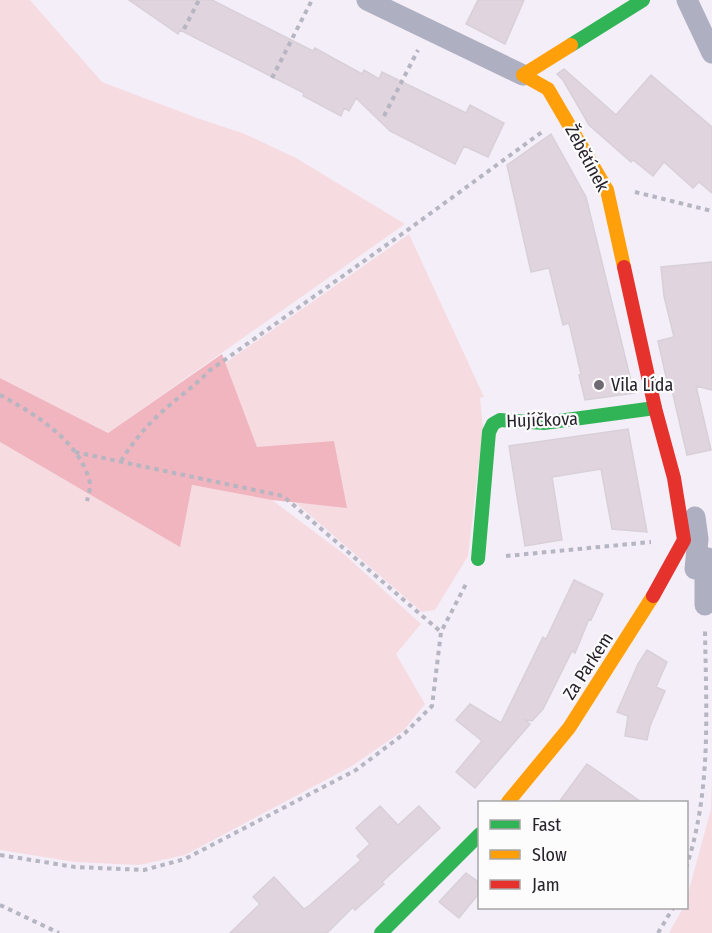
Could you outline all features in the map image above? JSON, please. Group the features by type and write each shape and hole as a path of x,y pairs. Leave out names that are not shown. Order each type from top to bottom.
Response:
{"street":[{"name":"Žebětínek","path":"367,0 548,88 607,190 655,408"},
{"path":"523,75 643,0"},
{"path":"687,0 712,53"},
{"path":"655,408 674,478 684,540"},
{"name":"Hujíčkova","path":"478,560 489,432 493,424 500,420 544,423 655,408"},
{"path":"674,478 688,476 698,539 695,569 705,572"},
{"path":"705,605 705,572 712,537"},
{"name":"Za Parkem","path":"509,801 569,728 644,613 684,540"},
{"path":"381,933 478,836"}],"path":[{"path":"184,29 199,0"},
{"path":"272,78 312,0"},
{"path":"384,116 428,31"},
{"path":"121,461 138,435 164,409 209,371 564,116"},
{"path":"641,192 712,211"},
{"path":"0,395 49,426 75,452 90,484 87,501"},
{"path":"75,452 283,496 441,632"},
{"path":"0,855 75,867 144,870 185,859 356,770 405,733 432,706 441,632 478,560 684,540"},
{"path":"688,864 703,802 707,750 705,605"},
{"path":"0,905 59,933"},
{"path":"658,933 672,909"}],"shaded area":[{"path":"0,0 30,0 102,82 245,134 296,158 405,224 108,433 0,378"},
{"path":"409,234 484,397 480,398 483,427 468,556 435,610 422,612 296,503 347,507 257,447 225,363"},
{"path":"222,354 257,447 334,441 347,508 272,500 192,485 180,547 0,442 0,378 108,433"},
{"path":"0,442 179,546 192,485 272,500 344,554 421,624 396,654 425,704 404,730 352,766 185,855 139,865 75,862 0,850"},
{"path":"712,777 712,933 669,933 682,909 688,909 688,893 711,809"}],"building":[{"path":"129,0 212,0 313,51 315,48 362,74 364,70 379,79 382,72 466,113 470,105 504,123 488,157 464,146 455,164 390,131 356,98 349,111 344,108 341,116 303,96 304,93 180,30 178,34"},
{"path":"478,0 524,0 505,44 466,24"},
{"path":"564,69 616,115 651,75 712,127 712,193 699,182 693,188 664,162 653,176 633,160 631,162 589,125 563,80 557,74"},
{"path":"551,134 586,197 634,393 585,400 569,323 563,325 549,268 531,272 507,165"},
{"path":"712,262 712,390 696,386 711,450 687,455 658,341 674,337 664,296 661,267"},
{"path":"628,429 647,532 612,529 601,469 552,477 562,540 525,546 509,446"},
{"path":"574,580 603,594 591,620 589,619 575,653 572,651 543,709 532,721 525,720 530,724 475,788 456,772 482,741 456,720 470,704 501,723 543,637 546,639"},
{"path":"647,650 667,662 656,687 665,691 650,726 647,740 625,736 628,716 617,712 638,664"},
{"path":"587,764 640,801 560,801"},
{"path":"380,806 398,825 419,806 440,828 382,882 384,884 355,910 353,907 327,933 230,933 260,904 253,897 274,877 304,909 310,905 361,860 357,856 370,844 356,828"},
{"path":"466,873 478,882 478,894 459,918 439,902"}],"traffic: fast":[{"path":"571,45 643,0"},
{"path":"478,559 489,432 493,424 500,420 544,423 655,408"},
{"path":"381,933 478,836"}],"traffic: slow":[{"path":"571,45 523,75 548,89 607,190 624,267"},
{"path":"509,801 569,728 653,596"}],"traffic: jam":[{"path":"624,267 655,408 674,478 684,540 653,596"}],"place":[{"name":"Vila Lída","path":"599,385"}]}
